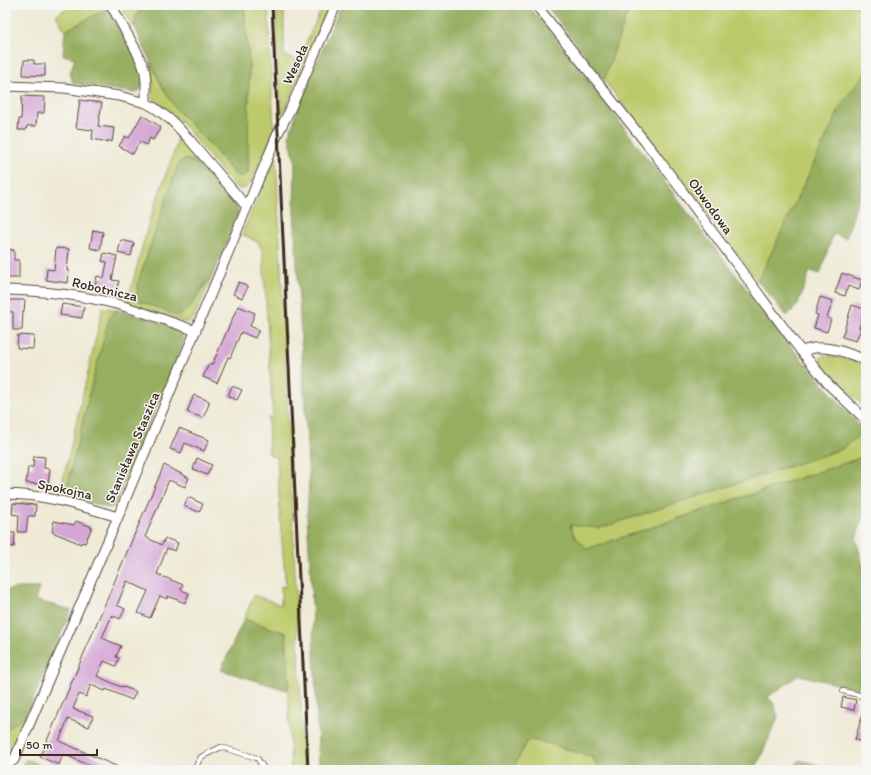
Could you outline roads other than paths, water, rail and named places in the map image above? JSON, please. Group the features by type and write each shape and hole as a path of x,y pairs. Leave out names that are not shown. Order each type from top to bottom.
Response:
{"street":[{"path":"111,5 142,63 146,82 146,103"},
{"name":"Wesoła","path":"278,133 336,5"},
{"name":"Obwodowa","path":"536,5 654,153 801,351 829,385 866,420"},
{"path":"5,86 64,88 119,96 146,103 164,114 177,126 247,207"},
{"name":"Stanisława Staszica","path":"5,766 14,760 118,517 278,133"},
{"name":"Robotnicza","path":"5,290 47,291 90,298 120,305 196,331"},
{"path":"801,351 814,348 824,348 841,351 866,360"},
{"name":"Spokojna","path":"5,494 36,496 60,500 118,517"}],"lane":[{"path":"843,691 866,697"},
{"path":"194,770 201,758 221,747 257,758 265,770"}],"railway":[{"path":"272,5 308,770"}]}
